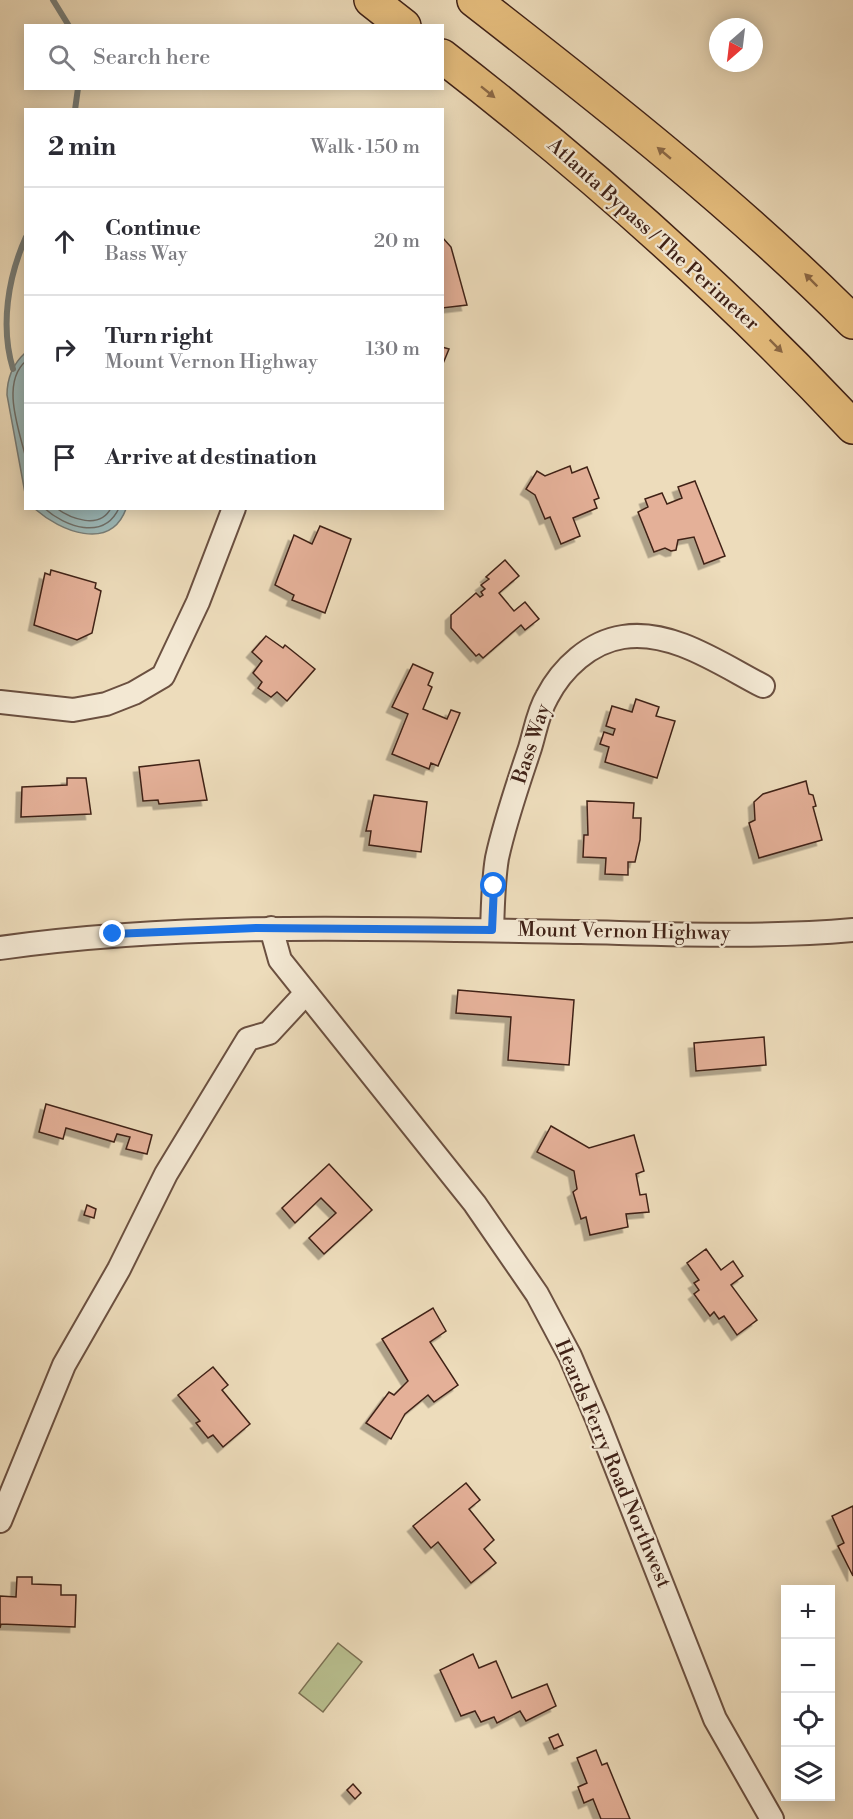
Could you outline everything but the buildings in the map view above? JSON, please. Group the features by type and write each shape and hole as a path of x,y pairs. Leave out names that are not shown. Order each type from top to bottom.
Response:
{"highway":[{"path":"371,0 401,24"},
{"path":"474,0 660,150 800,268 853,322"},
{"name":"Atlanta Bypass / The Perimeter","path":"444,58 596,180 776,345 853,427"}],"street":[{"path":"0,702 73,710 106,704 134,693 163,676 198,602 233,510"},
{"name":"Bass Way","path":"492,930 497,858 520,777 546,699 564,672 578,658 590,649 624,637 662,639 763,686"},
{"name":"Mount Vernon Highway","path":"0,948 81,936 271,928 672,934 853,930"},
{"name":"Heards Ferry Road Northwest","path":"271,928 280,960 476,1204 537,1294 570,1356 597,1419 716,1719 772,1819"},
{"path":"0,1521 64,1365 119,1269 166,1174 248,1040 269,1033 306,993"}],"green space":[{"path":"338,1643 362,1662 323,1712 299,1693"}],"water":[{"path":"24,354 24,488 7,395 11,372"},
{"path":"36,510 125,510 119,522 109,530 97,534 71,530"}],"waterway":[{"path":"53,0 68,24"},
{"path":"75,108 78,90"},
{"path":"13,369 7,336 8,302 15,268 24,242"}],"route":[{"path":"113,934 232,928 492,930 494,886"}]}
